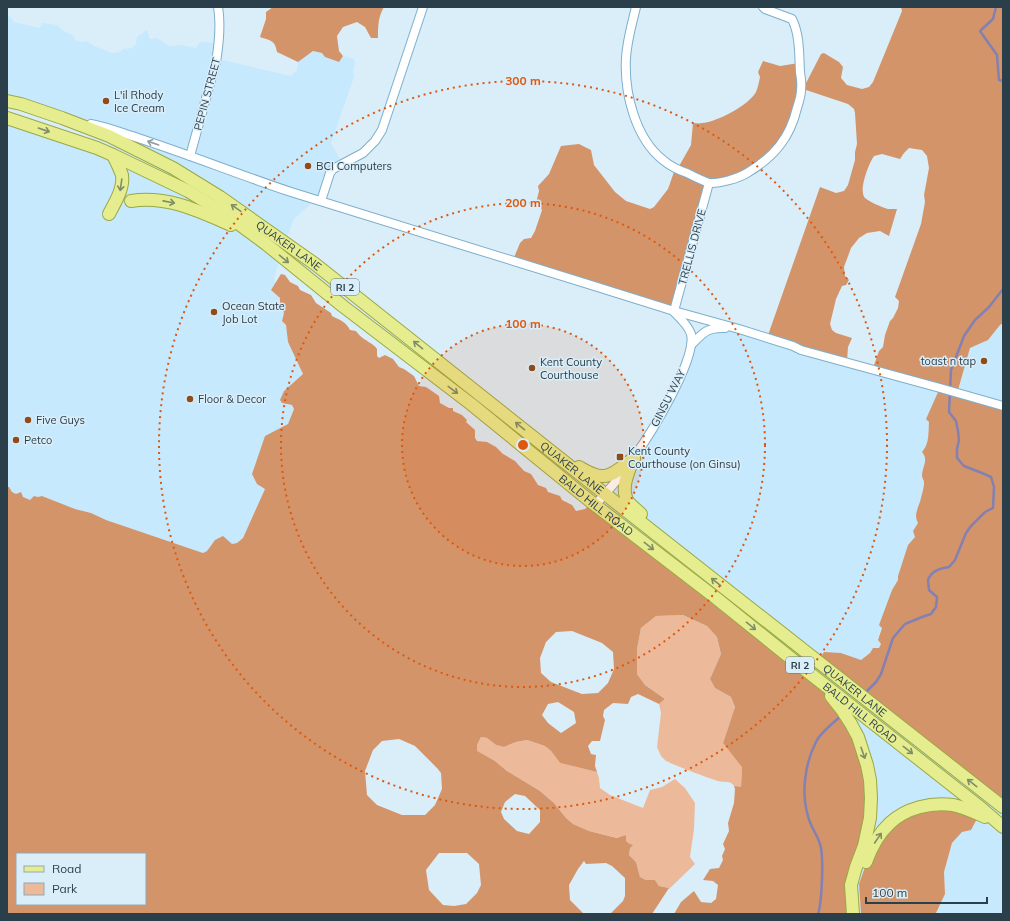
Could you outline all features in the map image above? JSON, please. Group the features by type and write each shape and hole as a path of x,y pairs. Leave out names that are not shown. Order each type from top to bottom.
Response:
{"main road":[{"name":"QUAKER LANE","path":"7,101 21,104 62,118 109,136 173,168 220,197 316,264 695,566 1003,807"},
{"path":"11,119 21,104"},
{"name":"RI 2","path":"11,119 97,148 113,155"},
{"path":"109,214 122,185 122,176 113,155"},
{"name":"BALD HILL ROAD","path":"113,155 188,191 224,213 254,235 344,307 471,404 596,505 982,808 1000,825"},
{"path":"131,202 140,200 170,202 199,212 254,235"},
{"path":"546,448 592,474 603,477 613,473 634,458"},
{"path":"634,458 626,482 625,493 628,502 695,566"},
{"path":"803,668 827,692 844,714 858,737 867,765 871,798 870,818 864,846 851,885 853,914"},
{"path":"861,914 858,886 871,849 890,823 900,816 910,810 925,806 953,805 966,809 1000,825"}],"street":[{"name":"PEPIN STREET","path":"190,156 219,47 220,19 218,7"},
{"path":"321,201 330,173 333,169 363,153 382,130 423,7"},
{"path":"636,7 628,42 626,59 629,93 637,121 647,143 664,161 677,169 709,183 727,181 742,176 762,164 780,147 788,135 796,114 802,92 796,26 792,19 763,7"},
{"name":"QUAKER LANE","path":"62,118 98,125 321,201 674,311 793,346 801,350 1003,406"},
{"name":"TRELLIS DRIVE","path":"674,311 709,183"},
{"name":"GINSU WAY","path":"596,505 634,458 656,424 673,394 684,368 691,345 691,335 689,329 674,311"},
{"path":"691,345 703,333 709,330 734,328"}],"shaded area":[{"path":"273,7 384,7 379,18 378,38 371,38 365,27 357,22 343,27 337,36 339,51 343,56 339,62 325,57 322,53 313,51 298,62 277,52 274,43 260,37 266,19 266,12"},
{"path":"901,7 1003,7 1003,323 988,340 970,348 958,390 1003,407 1003,806 819,660 824,652 841,653 861,660 870,653 873,648 879,648 881,644 878,640 882,628 879,625 892,590 898,580 908,545 915,537 913,531 918,523 916,514 924,484 922,473 925,458 922,452 925,449 927,441 929,422 926,419 939,390 873,368 879,351 883,347 890,321 898,308 899,301 895,297 921,224 929,168 927,156 922,150 909,148 900,159 882,154 874,156 867,171 863,183 863,194 865,198 872,203 888,209 897,209 889,236 880,231 867,233 859,238 851,248 844,267 845,276 849,280 846,285 842,286 836,299 830,324 832,330 836,333 852,338 848,347 847,361 767,338 820,187 836,193 844,191 848,185 855,160 857,144 854,109 848,104 803,89 787,138 744,177 712,183 674,311 513,260 520,243 524,239 531,238 535,231 542,210 539,204 536,203 539,191 538,186 549,174 561,146 579,144 591,150 594,165 615,192 626,201 650,209 654,207 668,189 675,169 678,168 691,145 693,123 716,120 747,102 756,92 760,77 758,72 763,61 780,66 799,63 804,87 821,54 824,53 839,62 843,67 841,78 847,85 862,89 869,87 873,82 902,11"},
{"path":"7,13 14,22 39,28 43,23 57,25 72,35 76,41 87,41 94,46 112,53 120,52 123,49 132,48 136,44 137,37 147,30 150,39 157,38 169,46 181,45 196,48 200,42 218,43 218,59 291,76 297,71 298,62 313,51 322,53 339,62 343,56 354,59 354,77 331,143 341,161 337,164 323,199 315,200 294,219 274,278 280,298 280,304 284,313 282,321 286,325 288,342 303,374 284,391 282,403 292,405 294,409 288,424 265,436 265,489 243,538 237,543 232,544 215,540 207,551 203,553 106,520 91,513 75,509 42,496 30,501 12,493 9,487 7,487 7,119 161,173 167,172 153,157 7,102"},
{"path":"281,274 285,275 290,282 298,286 300,290 311,295 316,303 331,313 332,316 345,323 350,330 356,331 374,346 377,349 377,356 379,358 385,355 393,359 399,367 414,376 419,386 426,387 439,396 440,403 449,408 453,408 453,411 462,415 467,420 466,422 475,430 475,438 477,441 487,442 496,447 503,454 515,461 524,471 531,474 538,485 546,488 548,492 560,496 562,500 572,505 576,511 585,509 595,500 803,668 847,717 871,792 851,886 854,914 674,914 681,902 694,891 701,902 711,903 716,899 718,885 713,881 703,880 710,869 719,868 723,860 722,856 725,849 723,844 729,831 728,823 734,803 734,786 741,787 742,767 723,743 735,707 731,697 715,688 710,679 721,654 717,637 707,626 683,615 656,616 641,628 637,649 637,674 645,685 665,699 659,704 638,694 631,697 628,704 613,703 604,710 603,716 605,720 600,741 592,741 588,746 591,754 596,755 595,766 597,772 560,763 545,746 527,740 516,742 504,747 496,745 487,738 481,737 477,745 477,751 495,761 507,771 540,791 554,803 573,824 589,831 617,838 626,835 626,841 633,845 630,848 629,855 636,862 640,877 646,880 655,880 659,886 669,888 652,914 610,914 623,901 625,896 625,878 612,866 606,863 586,864 584,861 569,885 570,900 584,914 7,914 7,487 9,487 12,492 16,494 21,492 23,497 30,500 34,496 42,496 75,509 91,513 106,520 203,553 207,551 215,540 223,536 232,544 237,543 243,538 265,489 257,484 252,474 265,436 288,424 294,409 292,405 282,403 280,400 284,391 303,374 288,342 286,325 282,321 284,313 280,304 280,298 271,290","holes":["572,631 602,643 613,652 614,669 608,683 598,693 582,694 551,682 541,673 540,658 546,642 556,632","558,702 574,712 576,723 561,733 548,723 542,715 548,704","399,739 415,746 441,773 442,789 435,805 425,815 402,815 377,805 367,795 365,771 373,750 382,741","515,794 525,796 540,810 540,822 529,834 517,831 504,819 501,812 505,802","439,853 467,853 479,864 481,885 477,893 466,904 454,906 443,905 429,890 426,870"]},
{"path":"1003,323 1003,407 958,391 970,348 988,340"},
{"path":"729,329 939,390 929,422 929,435 924,454 926,461 922,476 924,481 921,499 916,512 916,519 918,523 913,531 915,537 908,545 898,580 892,590 878,640 881,644 879,648 873,648 870,653 861,660 841,653 1003,806 1003,914 933,914 936,913 945,894 944,872 952,843 979,815 859,884 861,914 854,914 604,509 630,462 656,425 694,342 705,332"},
{"path":"925,806 979,815 971,830 962,832 952,843 944,872 945,894 936,913 861,914 859,884 871,850 889,825"}],"green space":[{"path":"683,615 707,626 717,637 721,654 710,679 715,688 731,697 735,707 723,743 742,766 741,788 734,786 729,782 718,781 670,763 661,756 657,747 661,713 659,704 665,699 645,685 637,674 637,649 641,628 656,616"},
{"path":"481,737 487,738 496,745 504,747 516,742 527,740 545,746 560,763 597,772 600,788 610,795 643,808 650,790 662,787 675,779 685,788 695,803 694,829 690,857 695,864 669,889 659,886 655,880 646,880 640,877 636,862 629,855 630,844 626,841 626,835 618,838 589,831 573,824 554,803 540,791 507,771 495,761 477,752 477,745"}],"waterway":[{"path":"996,7 993,19 980,31 997,55 999,80 1003,81"},
{"path":"867,691 876,682 881,674 893,638 905,624 931,614 936,607 937,597 929,590 928,580 931,574 937,570 949,567 955,560 966,533 971,526 985,512 993,508 994,487 991,477 964,466 957,458 959,440 958,431 956,421 949,412 951,370 964,336 975,320 989,307 1003,289"},
{"path":"818,914 821,900 822,858 819,840 809,820 806,807 805,778 809,759 816,742 841,716"}],"place":[{"name":"L'il Rhody Ice Cream","path":"106,101"},
{"name":"BCI Computers","path":"308,166"},
{"name":"Ocean State Job Lot","path":"214,312"},
{"name":"toast n tap","path":"984,361"},
{"name":"Kent County Courthouse","path":"532,368"},
{"name":"Floor & Decor","path":"190,399"},
{"name":"Five Guys","path":"28,420"},
{"name":"Petco","path":"16,440"},
{"name":"Kent County Courthouse (on Ginsu)","path":"620,457"}]}
